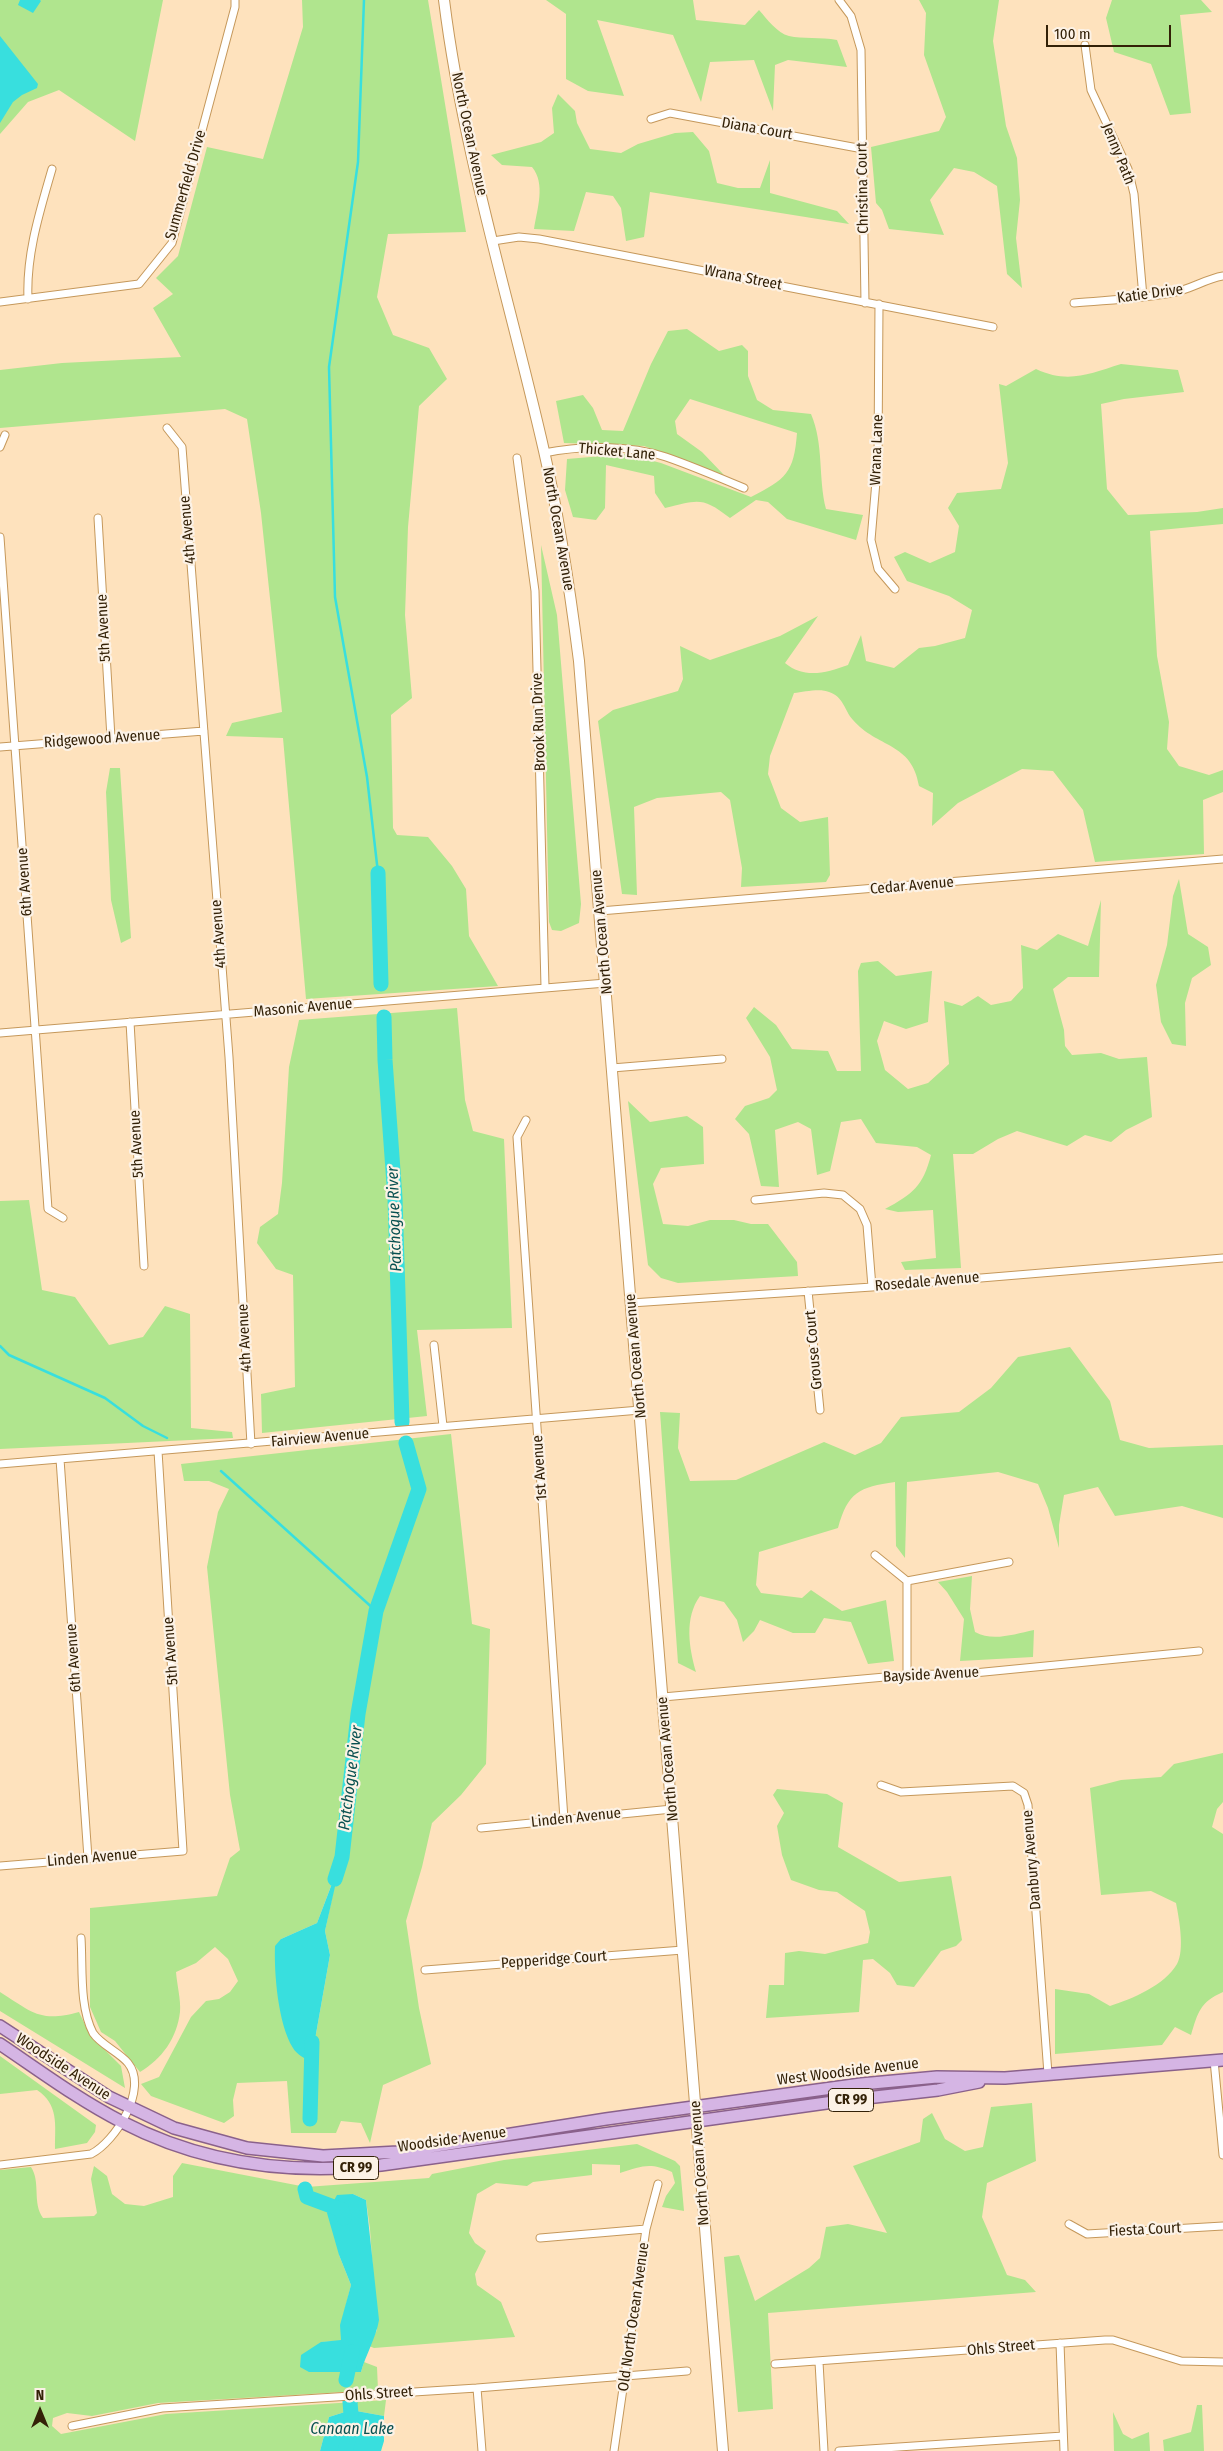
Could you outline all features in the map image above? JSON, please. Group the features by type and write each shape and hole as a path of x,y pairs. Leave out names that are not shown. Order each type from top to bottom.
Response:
{"main road":[{"name":"North Ocean Avenue","path":"444,0 460,99 544,453 565,560 579,661 723,2451"},
{"name":"Woodside Avenue","path":"0,2026 125,2115 169,2143 213,2157 274,2167 319,2170 381,2165 697,2122"},
{"name":"Woodside Avenue","path":"0,2044 60,2084 125,2115 218,2142 278,2153 323,2156 368,2155 413,2150 696,2106"},
{"name":"West Woodside Avenue","path":"697,2122 938,2090 1005,2078 1220,2059"},
{"name":"West Woodside Avenue","path":"696,2106 861,2084 937,2077 1005,2078"}],"street":[{"name":"Summerfield Drive","path":"0,302 139,284 172,243 235,7 235,0"},
{"name":"Christina Court","path":"838,0 851,16 856,30 863,74 865,302"},
{"name":"Jenny Path","path":"1085,44 1091,90 1128,169 1134,194 1143,296"},
{"name":"Diana Court","path":"651,119 670,113 863,149"},
{"path":"28,299 27,276 30,253 52,169"},
{"name":"Wrana Street","path":"493,241 519,237 539,239 993,327"},
{"name":"Katie Drive","path":"1074,303 1143,296 1187,289 1212,278 1223,276"},
{"name":"Wrana Lane","path":"879,304 878,458 872,540 878,568 895,589"},
{"name":"4th Avenue","path":"167,428 182,446 225,1014 252,1444"},
{"path":"0,447 4,435"},
{"name":"Thicket Lane","path":"544,453 573,448 633,450 664,456 744,488"},
{"name":"Brook Run Drive","path":"517,458 534,591 545,987"},
{"name":"5th Avenue","path":"98,518 111,738"},
{"name":"6th Avenue","path":"0,537 48,1209 63,1218"},
{"name":"Ridgewood Avenue","path":"0,747 204,731"},
{"name":"Cedar Avenue","path":"600,911 1223,859"},
{"name":"Masonic Avenue","path":"0,1032 606,983"},
{"name":"5th Avenue","path":"130,1022 144,1266"},
{"path":"612,1068 722,1059"},
{"name":"1st Avenue","path":"526,1120 517,1137 564,1819"},
{"path":"754,1200 824,1193 843,1195 860,1208 868,1225 872,1287"},
{"name":"Rosedale Avenue","path":"632,1303 872,1287 1223,1258"},
{"name":"Grouse Court","path":"808,1291 820,1410"},
{"path":"434,1345 443,1426"},
{"name":"Fairview Avenue","path":"0,1464 640,1410"},
{"name":"5th Avenue","path":"158,1451 183,1851"},
{"name":"6th Avenue","path":"60,1459 88,1858"},
{"path":"875,1555 907,1581 1009,1562"},
{"path":"907,1581 907,1675"},
{"name":"Bayside Avenue","path":"663,1697 907,1675 974,1673 1199,1651"},
{"name":"Danbury Avenue","path":"881,1785 901,1792 1013,1786 1024,1793 1028,1805 1048,2074"},
{"name":"Linden Avenue","path":"480,1828 672,1808"},
{"name":"Linden Avenue","path":"0,1866 183,1851"},
{"path":"0,2165 91,2154 109,2141 125,2115 134,2082 132,2069 123,2058 94,2034 84,2003 81,1938"},
{"name":"Pepperidge Court","path":"425,1970 683,1950"},
{"path":"1220,2059 1223,2155"},
{"name":"Old North Ocean Avenue","path":"614,2451 646,2229 658,2184"},
{"name":"Fiesta Court","path":"1069,2224 1088,2234 1223,2226"},
{"path":"540,2238 646,2229"},
{"name":"Ohls Street","path":"775,2364 1113,2340 1181,2361 1223,2362"},
{"path":"1060,2343 1064,2451"},
{"path":"819,2362 824,2451"},
{"name":"Ohls Street","path":"72,2426 162,2408 477,2388 687,2371"},
{"path":"477,2388 482,2451"},
{"path":"839,2451 1063,2436"}],"green space":[{"path":"0,0 163,0 135,141 59,90 28,102 0,134"},
{"path":"302,0 428,0 466,232 388,234 377,297 393,335 429,348 447,379 419,406 408,527 405,615 412,698 391,715 393,828 397,835 428,837 452,866 466,889 469,936 498,986 306,999 283,738 226,736 232,723 282,712 261,513 247,419 225,409 0,428 0,370 62,363 181,357 153,308 173,294 156,278 178,256 207,147 263,159 303,27"},
{"path":"546,0 693,0 696,20 745,25 759,10 780,32 789,36 837,40 847,67 788,60 775,65 773,111 754,60 710,62 701,102 673,35 597,20 624,96 588,91 566,79 566,14"},
{"path":"919,0 999,0 993,41 1006,126 1017,158 1020,200 1016,238 1022,288 1007,274 997,186 974,172 954,168 930,200 944,235 889,229 882,210 876,203 871,147 939,131 946,117 924,55 926,13"},
{"path":"1112,0 1201,0 1212,12 1180,15 1191,113 1170,115 1151,64 1114,52 1106,18"},
{"path":"558,94 575,111 577,123 590,149 621,153 638,144 675,133 693,132 709,151 717,183 738,188 760,188 770,160 770,193 837,211 849,224 650,192 644,237 626,241 621,208 613,196 586,192 574,231 534,229 540,189 539,181 532,167 502,165 491,155 541,142 554,133 552,108"},
{"path":"687,329 719,351 742,345 748,351 748,376 757,400 773,410 811,414 818,437 826,509 863,515 856,540 787,519 768,502 756,500 730,518 706,503 693,502 665,508 655,493 654,476 606,465 605,508 596,520 573,517 565,490 567,459 626,454 661,463 751,497 773,485 786,473 793,457 797,433 690,399 675,421 677,434 702,452 724,475 644,446 564,443 556,401 583,395 593,408 602,430 623,431 651,364 668,331"},
{"path":"1121,364 1178,370 1184,392 1124,399 1101,404 1107,489 1128,515 1197,512 1223,508 1223,524 1150,531 1157,656 1169,722 1167,749 1179,766 1209,775 1223,770 1223,792 1203,800 1204,854 1095,862 1083,810 1053,771 1022,769 958,803 932,826 933,793 919,786 909,761 901,753 862,729 850,716 838,697 829,692 817,690 794,693 770,756 768,774 781,808 800,822 828,817 830,875 826,882 741,887 742,868 730,800 721,792 657,798 634,807 637,895 622,894 598,721 613,710 678,691 683,679 680,646 710,660 780,636 818,616 785,663 800,671 815,673 848,665 861,635 866,661 894,668 919,648 965,638 972,610 949,596 907,581 894,557 905,552 930,563 955,552 959,526 948,508 957,493 1001,489 1008,463 999,384 1006,386 1036,369 1048,374 1069,377 1088,374"},
{"path":"541,545 557,615 581,904 579,923 561,931 552,930 549,922"},
{"path":"110,768 120,768 131,938 121,943 111,900 106,792"},
{"path":"1179,879 1188,934 1208,947 1211,965 1192,978 1185,1003 1186,1046 1172,1044 1161,1022 1156,985 1167,945 1173,896"},
{"path":"1101,900 1099,977 1068,977 1053,989 1064,1030 1065,1046 1072,1055 1101,1053 1119,1059 1147,1057 1152,1117 1126,1130 1111,1142 1085,1135 1067,1146 1017,1131 998,1139 973,1154 953,1154 961,1268 905,1270 901,1262 936,1258 933,1210 898,1212 885,1209 903,1199 916,1188 928,1166 931,1155 917,1147 876,1143 861,1119 841,1122 830,1171 817,1175 811,1129 798,1122 775,1130 779,1187 761,1186 749,1134 735,1119 745,1106 769,1098 777,1090 770,1057 746,1018 754,1007 776,1025 792,1049 828,1051 837,1071 861,1071 858,971 861,963 878,961 896,976 932,971 928,1022 906,1029 884,1021 877,1041 885,1070 908,1089 928,1083 949,1064 944,1001 962,1006 978,996 991,1005 1011,1001 1023,988 1021,945 1037,950 1058,934 1088,946"},
{"path":"457,1008 465,1100 473,1131 504,1139 512,1328 417,1330 427,1416 262,1433 261,1394 295,1387 293,1275 276,1269 257,1243 260,1227 278,1214 282,1183 289,1067 299,1020"},
{"path":"628,1101 650,1122 687,1116 703,1127 704,1164 661,1168 653,1184 663,1224 688,1226 710,1220 734,1220 751,1224 768,1224 797,1262 798,1276 678,1283 661,1278 648,1265"},
{"path":"29,1200 42,1290 75,1297 109,1345 143,1337 165,1306 190,1314 191,1428 232,1432 233,1438 0,1449 0,1201"},
{"path":"1070,1347 1110,1401 1120,1440 1149,1448 1223,1445 1223,1518 1182,1506 1115,1516 1098,1487 1064,1495 1059,1525 1059,1548 1048,1508 1038,1484 998,1472 907,1482 905,1558 896,1546 895,1482 872,1486 857,1493 851,1499 846,1506 838,1528 759,1552 756,1585 761,1593 802,1598 811,1590 842,1611 886,1600 894,1661 868,1664 851,1622 824,1618 815,1633 793,1633 760,1620 754,1631 743,1642 737,1620 724,1602 700,1596 692,1614 689,1633 691,1653 696,1672 678,1663 660,1412 680,1413 678,1448 690,1481 736,1480 824,1442 855,1455 881,1443 901,1417 959,1412 991,1388 1018,1357"},
{"path":"451,1434 472,1624 490,1629 486,1764 461,1795 432,1823 422,1867 406,1921 419,2008 431,2064 383,2085 370,2143 361,2123 341,2121 336,2133 291,2133 287,2081 237,2083 233,2100 234,2116 224,2123 151,2096 141,2084 159,2077 191,2017 206,2001 219,1999 230,1992 238,1981 228,1959 215,1947 196,1963 176,1972 180,2012 176,2031 162,2054 140,2072 115,2041 101,2032 90,2007 90,1908 217,1896 230,1858 240,1850 230,1795 207,1567 218,1512 229,1489 209,1481 184,1481 181,1464","holes":["339,1865 325,1931 330,1955 311,2062 281,1939 317,1923"]},
{"path":"972,1576 970,1609 975,1632 996,1637 1034,1630 1033,1657 960,1661 964,1619 947,1592 938,1582"},
{"path":"1223,1753 1223,1802 1217,1809 1212,1827 1223,1834 1223,1992 1209,2000 1201,2009 1191,2035 1175,2027 1162,2045 1055,2054 1055,1989 1089,1994 1110,2006 1138,1995 1156,1985 1172,1972 1181,1951 1181,1934 1176,1903 1151,1891 1101,1895 1090,1788 1121,1780 1161,1777 1174,1764"},
{"path":"777,1789 827,1794 843,1803 838,1847 899,1882 951,1876 962,1940 956,1946 941,1951 914,1987 897,1985 890,1973 873,1959 863,1960 859,2012 766,2018 769,1985 784,1985 785,1953 799,1951 825,1954 868,1943 870,1932 865,1911 837,1892 819,1890 791,1880 782,1855 777,1826 784,1813 773,1795"},
{"path":"0,1992 37,2014 55,2016 79,2012 90,2035 121,2066 125,2088 0,2011"},
{"path":"0,2056 96,2125 95,2132 87,2143 55,2149 55,2123 52,2109 49,2102 37,2090 0,2094"},
{"path":"1032,2103 1036,2161 987,2183 982,2217 1007,2275 1025,2280 1036,2292 768,2313 773,2409 738,2412 724,2257 739,2255 755,2301 809,2268 820,2258 826,2227 848,2224 887,2233 853,2166 920,2142 923,2119 932,2113 945,2139 965,2151 983,2147 991,2107"},
{"path":"637,2144 675,2161 680,2166 684,2211 662,2207 666,2196 675,2183 672,2172 652,2166 640,2167 620,2173 620,2165 592,2164 592,2175 533,2182 527,2186 496,2183 477,2194 469,2233 475,2243 486,2251 475,2274 477,2285 501,2302 515,2337 374,2348 369,2346 377,2330 370,2229 366,2200 353,2194 339,2255 351,2285 341,2325 341,2341 321,2342 361,2372 364,2362 377,2367 378,2390 158,2403 92,2416 67,2413 53,2418 52,2426 61,2434 166,2414 386,2400 384,2416 351,2410 329,2417 320,2451 0,2451 0,2170 31,2167 36,2179 38,2206 43,2218 94,2216 97,2213 91,2179 94,2166 107,2176 112,2194 125,2204 144,2206 173,2197 173,2176 182,2163 306,2187 429,2178 432,2174 504,2160"},
{"path":"1197,2405 1202,2405 1204,2451 1164,2451 1163,2440 1191,2432"},
{"path":"1113,2412 1123,2434 1132,2439 1149,2432 1150,2451 1114,2451"}],"water":[{"path":"20,0 41,1 33,13 18,5"},
{"path":"0,36 38,84 37,88 22,95 13,102 0,123"},
{"path":"341,1860 325,1931 330,1955 311,2062 295,2050 284,2026 276,1984 275,1946 281,1939 317,1923"},
{"path":"353,2194 366,2200 379,2320 378,2327 361,2372 309,2372 300,2367 301,2355 321,2342 341,2340 340,2325 351,2285 339,2255 327,2213 337,2195"},
{"name":"Canaan Lake","path":"351,2410 384,2416 384,2441 381,2451 320,2451 329,2417"}],"waterway":[{"path":"364,0 358,162 329,367 335,597 367,777 378,873"},
{"name":"Patchogue River","path":"378,873 381,984"},
{"name":"Patchogue River","path":"384,1017 385,1060 395,1198 402,1422"},
{"path":"0,1346 9,1355 105,1398 143,1426 167,1438"},
{"name":"Patchogue River","path":"335,1879 342,1857 358,1714 376,1611 419,1489 406,1443"},
{"path":"221,1471 376,1611"},
{"name":"Patchogue River","path":"310,2119 312,2042"},
{"name":"Patchogue River","path":"305,2189 307,2197 342,2210 344,2218"},
{"name":"Patchogue River","path":"346,2380 352,2352"},
{"name":"Patchogue River","path":"345,2451 352,2427 350,2402"}]}
